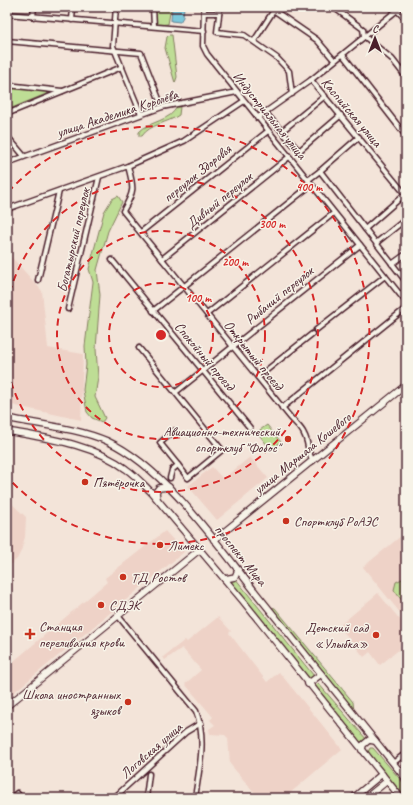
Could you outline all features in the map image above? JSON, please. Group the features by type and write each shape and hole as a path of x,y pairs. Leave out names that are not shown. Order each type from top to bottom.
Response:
{"main road":[{"name":"улица Маршала Кошевого","path":"214,540 406,386"},
{"name":"проспект Мира","path":"7,418 76,432 107,441 140,461 169,487 214,540 406,779"},
{"name":"проспект Мира","path":"7,431 72,445 100,454 126,469 157,499 225,579 401,798"},
{"path":"157,499 156,492 158,488 169,487"},
{"path":"7,706 119,617 199,549"},
{"path":"7,706 199,549"},
{"path":"225,579 235,577 238,570"},
{"path":"308,684 321,674"},
{"path":"362,750 363,745 369,740 376,741"},
{"path":"353,798 382,774"},
{"path":"366,798 387,780"}],"street":[{"path":"34,7 34,17"},
{"path":"72,20 73,7"},
{"path":"116,7 113,46 141,114"},
{"path":"153,7 154,26"},
{"path":"7,14 204,31 204,7"},
{"path":"220,7 217,32 244,35 277,58 289,71 292,94"},
{"path":"269,7 275,9 317,40 334,60"},
{"path":"333,7 363,29 364,36 392,59 406,77"},
{"path":"257,118 311,80 397,8 406,20"},
{"path":"254,41 275,9"},
{"path":"204,13 219,13"},
{"name":"Индустриальная улица","path":"204,31 203,46 207,54 406,302"},
{"path":"7,41 141,53 159,99"},
{"path":"342,54 406,136"},
{"path":"9,113 122,67"},
{"name":"Каспийская улица","path":"311,80 404,193"},
{"path":"7,85 64,91"},
{"name":"улица Академика Королёва","path":"7,163 162,107 237,92"},
{"path":"282,131 325,96"},
{"path":"7,209 128,166 184,141 244,101"},
{"path":"265,112 299,151 341,115"},
{"name":"переулок Здоровья","path":"141,232 268,131"},
{"path":"7,136 24,156"},
{"path":"308,180 359,137"},
{"name":"Дивный переулок","path":"162,259 289,157"},
{"name":"Открытый проезд","path":"128,166 134,186 129,200 123,210 282,408 305,434 307,451 312,461"},
{"path":"320,171 405,279"},
{"name":"Богатырский переулок","path":"68,309 99,177"},
{"path":"153,312 311,184"},
{"path":"365,228 404,193 406,186"},
{"path":"38,280 59,191"},
{"path":"207,314 334,213"},
{"path":"376,243 406,219"},
{"name":"Рыбачий переулок","path":"176,392 360,245"},
{"path":"392,264 406,254"},
{"name":"Спокойный проезд","path":"112,260 153,312 250,428"},
{"path":"316,330 385,276"},
{"path":"282,408 406,308"},
{"path":"258,377 312,334"},
{"path":"139,348 222,450 188,478 160,443 174,431"},
{"path":"170,478 172,470 178,465"},
{"path":"119,617 196,711 203,739 195,798"},
{"name":"Логовская улица","path":"116,795 186,732 200,723"},
{"path":"393,763 406,753"},
{"path":"400,772 406,767"},
{"name":"Логовская улица","path":"146,798 149,774"},
{"path":"11,798 17,793 21,798"}],"shaded area":[{"path":"7,252 42,291 48,348 83,354 81,420 7,404"},
{"path":"250,457 268,478 217,520 188,486 212,467 223,479"},
{"path":"7,502 11,503 26,517 25,537 21,551 17,559 7,568"},
{"path":"165,531 184,552 7,698 7,667 107,582 105,578"},
{"path":"406,532 406,620 363,567"},
{"name":"Детский сад «Улыбка»","path":"378,593 406,627 406,644 380,665 370,652 364,657 339,626"},
{"path":"218,617 231,631 229,633 267,682 279,672 342,749 289,794 292,798 259,798 230,764 228,738 225,735 210,734 209,729 215,725 210,720 213,717 185,684 201,670 182,648 165,660 163,657 185,640 187,642"}],"green space":[{"path":"155,7 171,7 168,24 158,25 156,23"},
{"path":"172,35 177,77 175,83 165,48 167,37"},
{"path":"7,86 53,91 7,110"},
{"path":"177,106 180,107 179,115 154,126 142,136 139,136 139,132 143,128 170,115"},
{"path":"118,196 122,202 108,231 97,270 100,295 96,349 98,377 95,397 105,418 102,422 92,418 87,412 83,390 86,365 85,346 93,282 89,269 104,212 112,199"},
{"path":"267,425 281,442 271,450 257,432"},
{"path":"235,578 314,676 313,678 309,680 229,582 233,581"},
{"path":"406,579 406,606 394,590 396,582"},
{"path":"267,606 275,608 353,702 354,711"},
{"path":"318,683 367,740 362,744 315,686"},
{"path":"370,748 373,748 406,786 406,798 368,752"}],"water":[{"path":"172,7 184,7 183,17 180,22 171,21"}],"place":[{"name":"Авиационно-технический спортклуб \"Фобос\"","path":"288,439"},
{"name":"Пятёрочка","path":"85,482"},
{"name":"Спортклуб РоАЭС","path":"286,521"},
{"name":"Лимекс","path":"160,545"},
{"name":"ТД Ростов","path":"123,577"},
{"name":"СДЭК","path":"101,605"},
{"name":"Станция переливания крови","path":"30,634"},
{"name":"Детский сад «Улыбка»","path":"376,635"},
{"name":"Школа иностранных языков","path":"128,702"}]}
